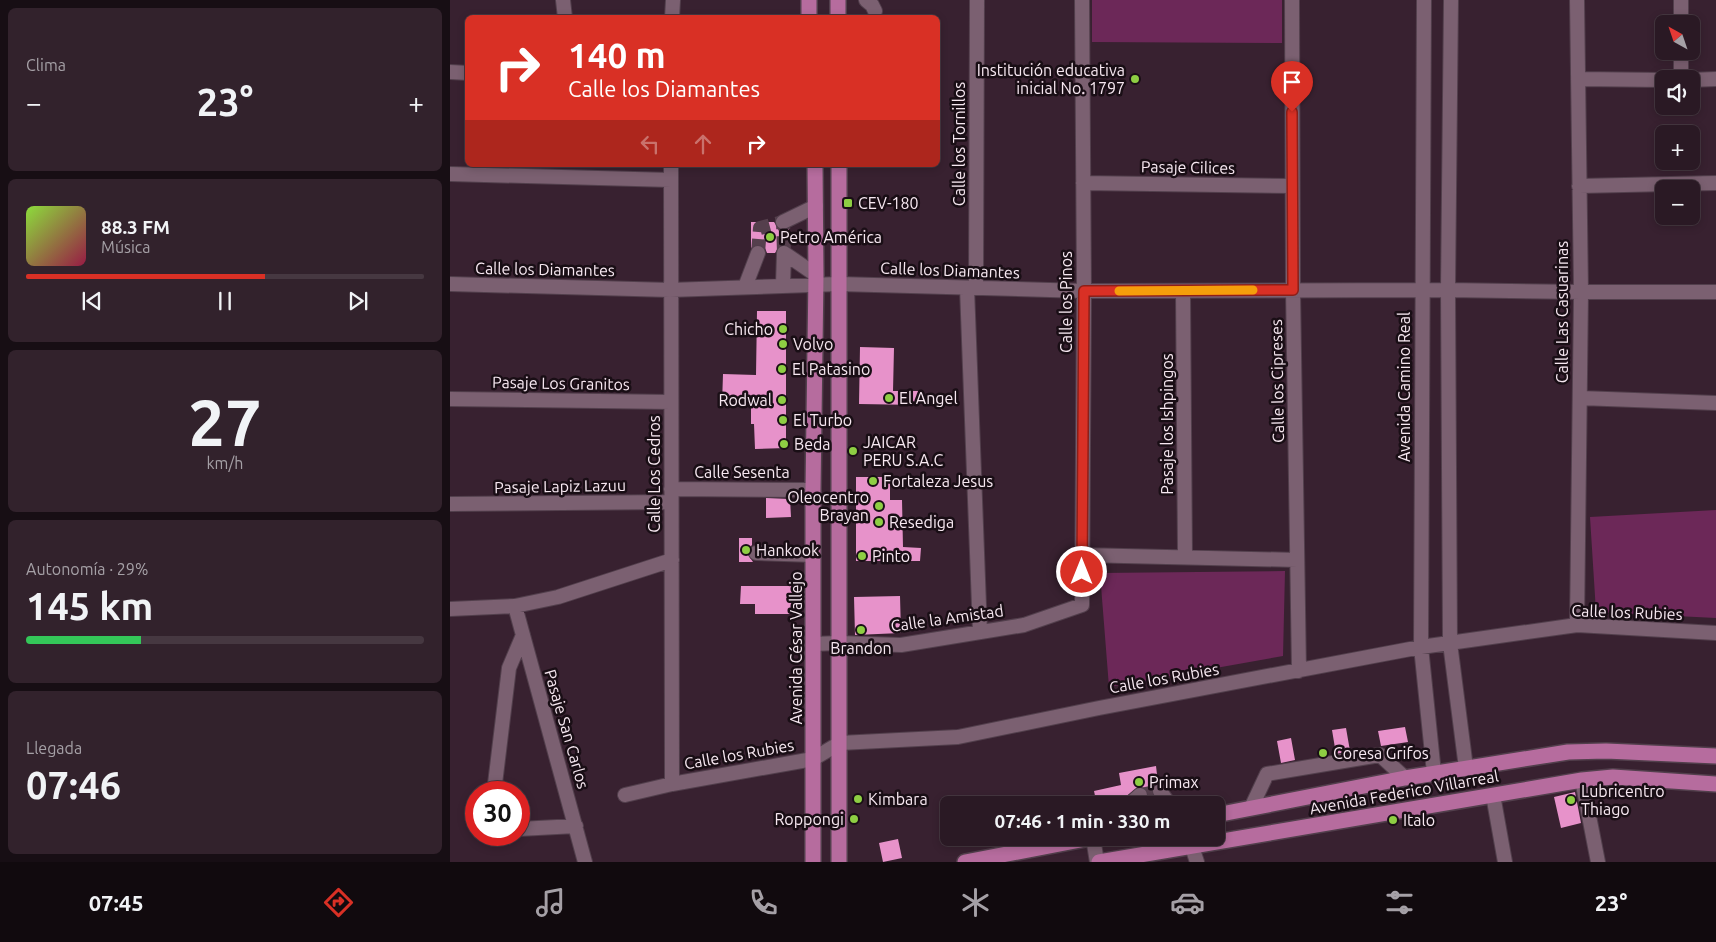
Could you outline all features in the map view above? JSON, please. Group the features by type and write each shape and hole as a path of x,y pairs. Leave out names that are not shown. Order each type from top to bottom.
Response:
{"main road":[{"path":"809,0 809,15"},
{"path":"838,0 838,15"},
{"name":"Avenida César Vallejo","path":"813,862 815,167"},
{"path":"839,167 839,862"},
{"path":"814,449 838,450"},
{"path":"814,555 839,555"},
{"name":"Avenida Federico Villarreal","path":"1225,813 1405,778 1568,752 1606,751 1716,756"},
{"name":"Avenida Federico Villarreal","path":"1225,837 1582,780 1612,777 1716,784"},
{"path":"965,862 1050,846"},
{"name":"Avenida Federico Villarreal","path":"1098,862 1172,846"}],"street":[{"path":"563,0 565,15"},
{"path":"672,15 673,0"},
{"path":"866,0 875,11"},
{"name":"Calle los Tornillos","path":"977,0 971,288 980,632"},
{"name":"Calle los Pinos","path":"1082,0 1084,291 1082,605"},
{"name":"Calle los Cipreses","path":"1292,0 1293,290 1299,671"},
{"name":"Avenida Camino Real","path":"1424,0 1421,290 1421,647 1434,773"},
{"path":"1451,0 1448,290 1450,643 1466,768"},
{"name":"Calle Las Casuarinas","path":"1577,0 1581,292 1577,625"},
{"path":"1681,0 1681,15"},
{"path":"450,72 465,72"},
{"path":"1578,79 1655,80"},
{"path":"1700,80 1716,79"},
{"name":"Calle Los Cedros","path":"671,167 672,784"},
{"path":"450,174 565,171 671,180"},
{"name":"Pasaje Cilices","path":"1083,183 1292,186"},
{"path":"1580,186 1716,183"},
{"path":"783,222 816,206"},
{"path":"745,287 758,253"},
{"path":"783,285 784,253 816,280"},
{"name":"Calle los Diamantes","path":"450,284 670,290 783,285 816,280 839,284 1084,291 1448,290"},
{"name":"Pasaje los Ishpingos","path":"1184,290 1185,557"},
{"path":"1448,290 1716,292"},
{"path":"1580,398 1716,403"},
{"name":"Pasaje Los Granitos","path":"450,399 671,402"},
{"name":"Calle Sesenta","path":"671,496 813,490"},
{"name":"Pasaje Lapiz Lazuu","path":"450,504 671,496"},
{"path":"756,553 814,555"},
{"path":"1082,555 1297,560"},
{"path":"450,609 515,606 558,597 672,560"},
{"name":"Calle la Amistad","path":"813,644 902,645 1024,625 1082,605"},
{"name":"Pasaje San Carlos","path":"515,606 585,862"},
{"name":"Calle los Rubies","path":"625,795 672,784 813,759 840,743 958,737 1099,708 1421,647 1577,625 1716,633"},
{"path":"495,781 509,668 523,635"},
{"path":"1251,808 1267,774 1380,755 1405,778"},
{"path":"1582,780 1598,862"},
{"path":"1160,791 1164,796"},
{"path":"1493,795 1505,862"},
{"path":"530,828 576,826"},
{"path":"1094,846 1098,862"},
{"path":"1192,846 1197,862"}],"shaded area":[{"path":"1092,0 1282,0 1282,43 1092,42"},
{"path":"1716,510 1716,618 1596,612 1590,517"},
{"path":"1285,571 1283,656 1109,687 1100,573"}],"building":[{"name":"Petro América","path":"751,222 774,222 783,231 789,229 789,246 780,245 775,253 767,253 761,245 756,244 751,248"},
{"path":"757,311 786,311 786,448 755,449 754,424 751,424 751,404 722,404 723,374 756,375"},
{"path":"860,347 894,348 893,391 918,391 918,405 859,404"},
{"path":"856,477 890,477 890,500 902,500 903,547 921,548 920,561 856,561"},
{"path":"766,498 790,499 791,517 766,518"},
{"name":"Hankook","path":"739,538 752,538 752,545 747,553 753,562 739,562"},
{"path":"741,586 793,586 793,614 755,614 755,604 740,604"},
{"path":"900,596 901,633 855,635 854,597"},
{"path":"1405,727 1408,742 1381,746 1378,731"},
{"path":"1346,728 1350,751 1336,754 1332,730"},
{"path":"1291,738 1295,760 1281,763 1277,741"},
{"name":"Primax","path":"1156,766 1158,783 1152,787 1151,791 1154,796 1148,796 1146,789 1139,786 1126,796 1095,796 1094,791 1121,785 1119,773"},
{"path":"1575,792 1581,823 1561,828 1554,797"},
{"path":"898,839 902,858 883,862 879,843"}],"tunnel":[{"path":"758,253 760,228 783,222 784,253"},
{"path":"1140,795 1160,791"}],"slow traffic":[{"path":"1119,291 1253,290"}],"place":[{"name":"Institución educativa inicial No. 1797","path":"1135,79"},
{"name":"CEV-180","path":"848,203"},
{"name":"Petro América","path":"770,237"},
{"name":"Chicho","path":"783,329"},
{"name":"Volvo","path":"783,344"},
{"name":"El Patasino","path":"782,369"},
{"name":"El Angel","path":"889,398"},
{"name":"Rodwal","path":"782,400"},
{"name":"El Turbo","path":"783,420"},
{"name":"Beda","path":"784,444"},
{"name":"JAICAR PERU S.A.C","path":"853,451"},
{"name":"Fortaleza Jesus","path":"873,481"},
{"name":"Oleocentro Brayan","path":"879,506"},
{"name":"Resediga","path":"879,522"},
{"name":"Hankook","path":"746,550"},
{"name":"Pinto","path":"862,556"},
{"name":"Brandon","path":"861,630"},
{"name":"Coresa Grifos","path":"1323,753"},
{"name":"Primax","path":"1139,782"},
{"name":"Kimbara","path":"858,799"},
{"name":"Lubricentro Thiago","path":"1571,800"},
{"name":"Roppongi","path":"854,819"},
{"name":"Italo","path":"1393,820"}],"route":[{"path":"1082,572 1084,291 1293,290 1292,112"}]}
